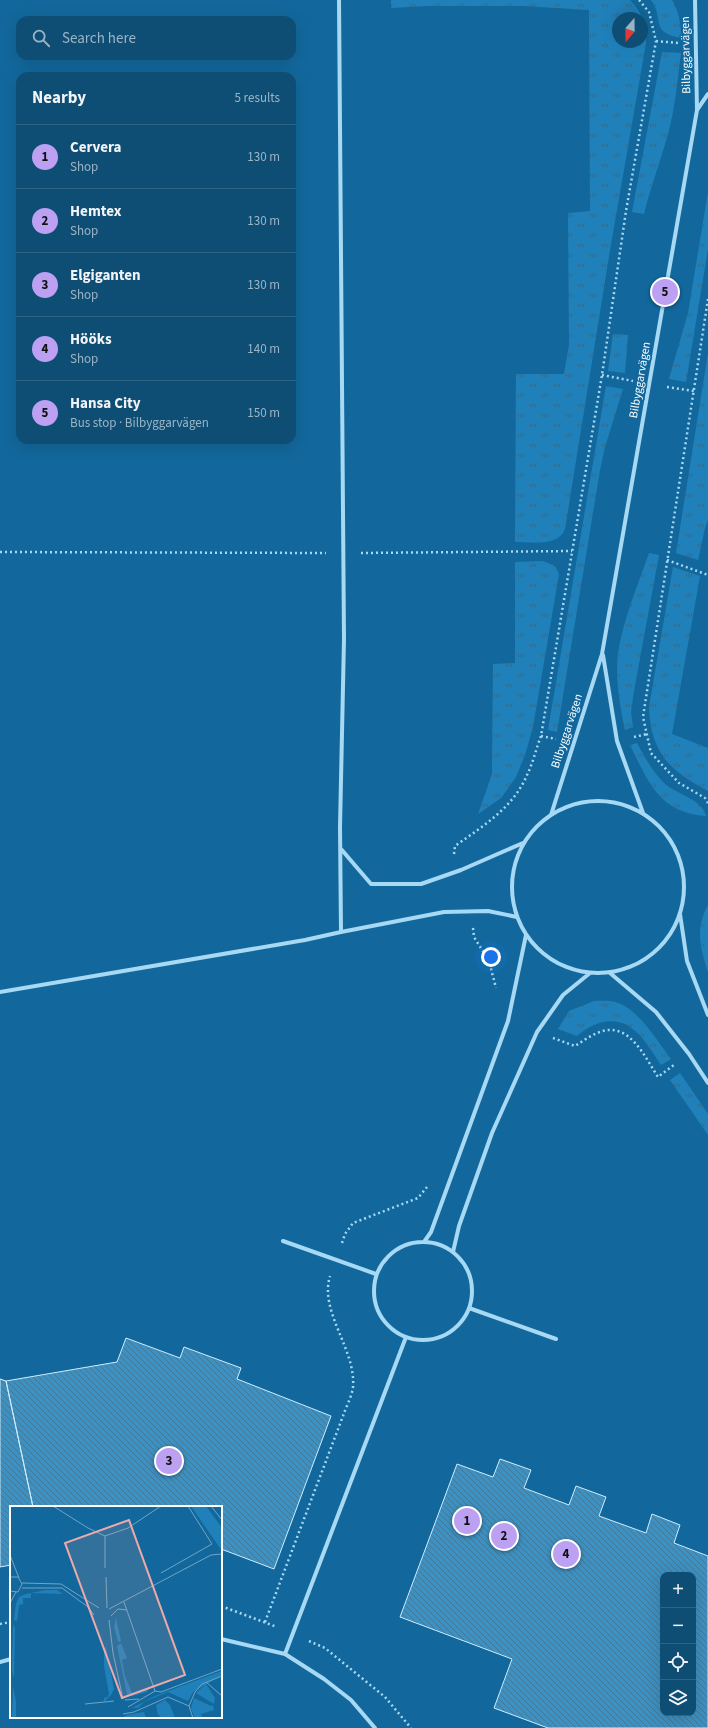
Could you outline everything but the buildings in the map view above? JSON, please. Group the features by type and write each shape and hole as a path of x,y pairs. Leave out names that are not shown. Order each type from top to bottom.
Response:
{"street":[{"path":"339,0 344,553 340,932"},
{"name":"Bilbyggarvägen","path":"551,815 602,654 697,110 695,0"},
{"name":"Bilbyggarvägen","path":"697,110 708,94"},
{"name":"Bilbyggarvägen","path":"602,654 617,741 643,813"},
{"path":"606,801 625,805 643,813 658,824 671,840 679,857 684,875 684,895 680,914 673,932 661,947 646,959 629,968 610,973 590,973 571,969 554,961 538,950 526,934 517,917 512,899 512,879 516,860 524,843 536,827 551,815 568,806 587,802 606,801"},
{"path":"341,849 371,884 421,884 461,870 524,843"},
{"path":"0,992 305,940 444,912 488,911 517,917"},
{"path":"680,914 687,961 708,1015"},
{"path":"424,1242 431,1232 508,1021 526,934"},
{"path":"453,1252 459,1226 492,1133 537,1032 563,995 590,973"},
{"path":"610,973 656,1012 689,1054 708,1083"},
{"path":"283,1241 376,1274"},
{"path":"424,1242 439,1245 453,1252 463,1263 470,1277 472,1293 469,1308 462,1321 450,1332 436,1338 421,1340 406,1337 392,1330 382,1319 375,1305 373,1290 376,1274 384,1261 395,1250 409,1244 424,1242"},
{"path":"469,1308 556,1339"},
{"path":"285,1654 406,1337"},
{"path":"222,1639 285,1654 324,1679 351,1700 375,1728"},
{"path":"0,1662 10,1659"}],"path":[{"path":"461,870 453,856 455,846 496,817 512,799 527,776 541,736 602,375 626,211 656,41 649,12 639,0"},
{"path":"708,299 643,717 651,753 679,783 705,798 708,803"},
{"path":"0,552 572,552"},
{"path":"667,560 708,575"},
{"path":"537,1032 575,1046 600,1032 617,1030 633,1039 658,1077 689,1054"},
{"path":"222,1606 251,1616"},
{"path":"0,1624 10,1622"}],"green space":[{"path":"391,0 630,0 639,12 612,12 612,48 645,48 610,250 565,529 562,535 551,541 536,543 515,542 516,374 564,374 569,345 568,213 590,211 589,10 523,6 426,6 391,8"},
{"path":"651,0 672,0 679,18 681,38 671,35 661,29 655,7"},
{"path":"662,52 681,53 672,119 644,214 632,212"},
{"path":"708,192 708,249 686,382 669,379 688,313"},
{"path":"613,334 628,335 625,373 608,371"},
{"path":"708,353 708,520 698,560 676,553"},
{"path":"606,386 623,389 605,447 600,470 557,732 548,730"},
{"path":"649,553 659,555 634,691 631,712 633,727 625,730 618,682 618,653 627,615"},
{"path":"543,561 555,566 559,574 533,727 525,755 516,777 501,798 478,814 492,774 493,664 515,663 515,562"},
{"path":"673,567 700,576 672,734 708,748 708,791 683,775 665,758 658,748 651,723 649,707"},
{"path":"637,743 650,765 665,784 695,801 704,810 706,816 690,814 677,809 666,802 650,783 630,745"},
{"path":"708,905 708,972 701,946 700,930 701,922"},
{"path":"594,1001 615,1002 633,1012 648,1027 671,1059 661,1065 642,1038 634,1030 620,1022 612,1021 597,1024 583,1031 577,1036 558,1029 569,1011"},
{"path":"680,1073 708,1114 708,1135 670,1080"}],"place":[{"name":"Hansa City","path":"665,292"},
{"name":"Elgiganten","path":"169,1461"},
{"name":"Cervera","path":"467,1521"},
{"name":"Hemtex","path":"504,1536"},
{"name":"Hööks","path":"566,1554"}]}
